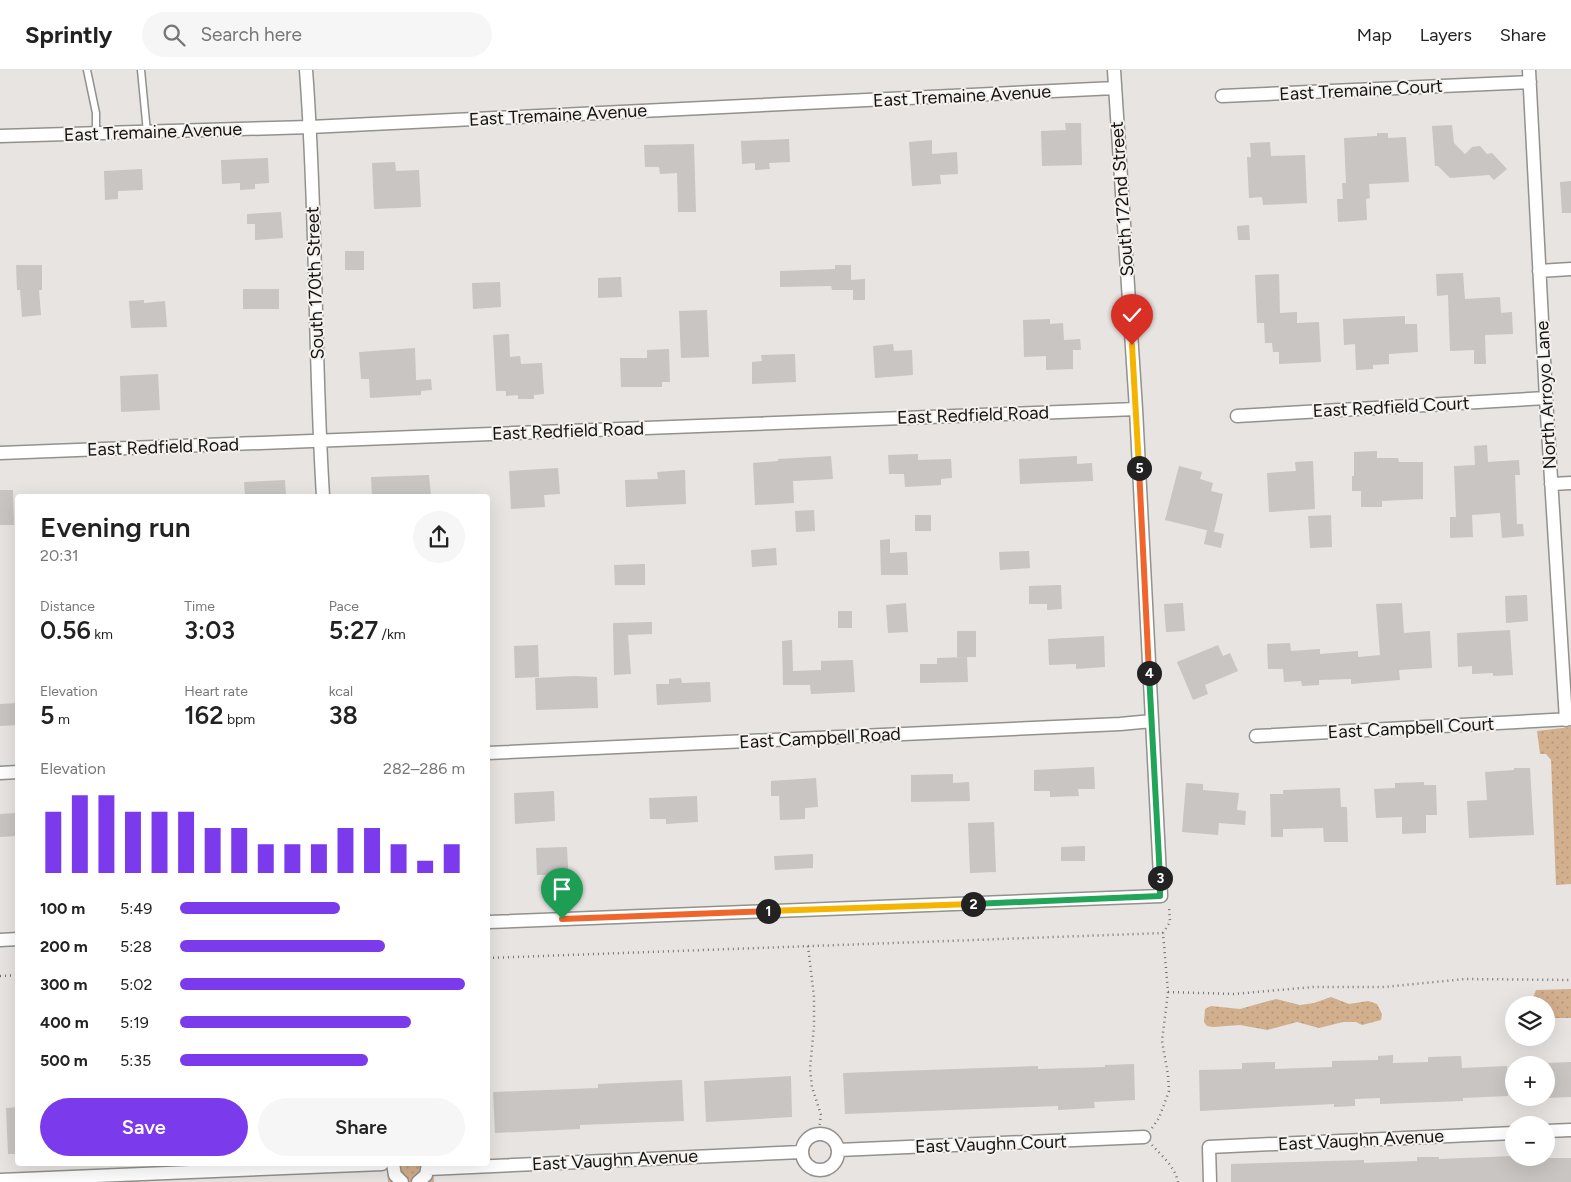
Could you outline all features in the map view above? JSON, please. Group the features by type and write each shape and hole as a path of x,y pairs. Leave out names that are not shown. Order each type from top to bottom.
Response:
{"street":[{"name":"South 170th Street","path":"306,70 310,127 319,441 323,494"},
{"name":"South 172nd Street","path":"490,922 1160,896 1136,409 1114,70"},
{"name":"East Tremaine Court","path":"1222,96 1530,76"},
{"name":"North Arroyo Lane","path":"1530,76 1551,484 1569,720"},
{"name":"East Tremaine Avenue","path":"0,136 310,127 1116,88"},
{"path":"1539,271 1571,269"},
{"name":"East Redfield Court","path":"1237,416 1546,398"},
{"name":"East Redfield Road","path":"0,453 1136,409"},
{"path":"1551,484 1571,483"},
{"name":"East Campbell Court","path":"1256,736 1569,720"},
{"name":"East Campbell Road","path":"490,753 1110,725 1152,721"},
{"path":"0,772 15,772"},
{"path":"0,940 15,939"},
{"path":"1555,1131 1571,1130"},
{"name":"East Vaughn Avenue","path":"1210,1182 1209,1147 1505,1133"},
{"path":"818,1134 831,1138 836,1143 838,1150 837,1158 821,1176 814,1168 807,1164 802,1152 807,1139 818,1134"},
{"name":"East Vaughn Court","path":"838,1150 1144,1137"},
{"name":"East Vaughn Avenue","path":"490,1164 802,1152"},
{"path":"0,1180 334,1166"},
{"path":"393,1166 395,1175 402,1182"},
{"path":"418,1182 425,1177 428,1166"}],"lane":[{"path":"87,70 96,112 96,134"},
{"path":"141,70 147,132"}],"path":[{"path":"490,958 1163,932 1168,992 1162,1041 1169,1091 1159,1118 1144,1137 1169,1164 1178,1182"},
{"path":"808,946 814,997 814,1026 810,1069 812,1087 820,1115 818,1134"},
{"path":"0,976 15,975"},
{"path":"1168,992 1234,994 1313,987 1384,987 1465,980 1571,980"}],"shaded area":[{"path":"1571,727 1571,884 1556,885 1551,760 1546,754 1540,754 1537,731"},
{"path":"1571,989 1571,1018 1555,1018 1555,996 1534,996 1536,990"},
{"path":"1331,997 1349,1004 1368,1001 1377,1004 1382,1014 1381,1020 1362,1025 1356,1022 1343,1022 1319,1028 1297,1022 1267,1030 1240,1025 1213,1027 1207,1026 1204,1022 1205,1009 1211,1006 1240,1009 1276,999 1300,1005 1314,1003"},
{"path":"387,1166 433,1166 434,1182 388,1182"}],"building":[{"path":"1065,123 1081,123 1082,165 1042,166 1041,131 1066,130"},
{"path":"1452,125 1454,143 1465,154 1472,147 1480,146 1487,154 1492,153 1507,169 1494,180 1489,175 1450,178 1438,166 1435,166 1432,126"},
{"path":"1377,133 1388,133 1388,138 1406,137 1409,182 1369,184 1370,198 1366,199 1367,220 1338,222 1337,199 1343,199 1342,183 1346,183 1344,138 1377,136"},
{"path":"789,139 790,162 769,163 770,169 755,170 755,163 742,164 741,141"},
{"path":"932,140 932,154 957,152 958,174 940,175 941,184 912,186 909,142"},
{"path":"1270,142 1271,156 1305,155 1307,203 1263,205 1262,197 1249,198 1247,157 1251,157 1250,143"},
{"path":"694,144 696,212 678,212 677,173 660,174 659,167 645,167 644,145"},
{"path":"268,158 269,183 255,184 255,189 240,190 240,183 222,184 221,160"},
{"path":"395,162 396,171 419,170 421,207 374,209 372,163"},
{"path":"142,169 143,190 118,191 118,199 105,200 104,171"},
{"path":"1571,181 1571,213 1562,213 1560,182"},
{"path":"281,212 283,238 255,240 255,224 247,224 247,214"},
{"path":"1249,225 1250,240 1238,240 1237,226"},
{"path":"345,251 364,251 364,270 345,270"},
{"path":"16,265 42,265 42,290 39,290 41,315 22,317 20,290 17,290"},
{"path":"835,265 851,265 851,280 865,279 865,300 853,300 853,290 832,290 831,286 780,287 780,271 835,269"},
{"path":"1463,273 1465,299 1500,297 1501,313 1512,312 1513,334 1485,335 1486,364 1474,364 1474,350 1450,351 1448,295 1437,296 1436,274"},
{"path":"1279,274 1280,313 1297,312 1297,323 1319,322 1321,362 1279,364 1279,352 1273,352 1272,343 1265,343 1264,323 1257,323 1255,275"},
{"path":"621,277 622,297 598,298 598,278"},
{"path":"500,282 501,307 473,309 472,283"},
{"path":"243,289 279,289 279,309 243,309"},
{"path":"144,300 144,303 165,301 167,327 131,328 129,301"},
{"path":"707,310 709,357 681,358 679,311"},
{"path":"1405,316 1405,324 1417,324 1418,352 1389,354 1389,364 1373,365 1373,369 1356,370 1355,344 1344,345 1343,319"},
{"path":"1050,319 1050,324 1063,323 1064,340 1080,339 1081,350 1073,350 1073,369 1046,370 1046,356 1024,357 1023,320"},
{"path":"509,334 510,357 520,356 521,364 542,363 544,394 534,395 534,399 518,399 518,395 506,396 506,391 496,391 493,335"},
{"path":"893,344 894,351 912,350 913,375 875,378 873,346"},
{"path":"415,348 416,380 431,379 432,390 421,391 421,395 370,398 369,379 361,379 359,352"},
{"path":"669,349 670,382 662,382 662,387 621,387 620,358 647,358 647,350"},
{"path":"795,354 796,382 752,384 752,362 762,361 761,355"},
{"path":"158,374 160,410 121,412 120,376"},
{"path":"1487,445 1488,462 1519,460 1520,475 1515,475 1517,524 1523,524 1524,536 1502,538 1500,513 1472,515 1473,537 1450,538 1450,517 1456,517 1454,466 1475,465 1474,446"},
{"path":"1377,451 1377,458 1398,458 1399,462 1423,462 1423,499 1382,501 1382,507 1361,507 1361,491 1352,491 1354,452"},
{"path":"918,454 918,460 951,459 952,478 941,479 941,485 905,487 904,474 889,474 888,455"},
{"path":"831,456 833,479 793,481 794,503 755,505 753,463 778,461 778,459"},
{"path":"1077,456 1077,464 1092,463 1093,481 1020,484 1019,459"},
{"path":"1313,461 1315,509 1269,512 1267,473 1296,471 1295,462"},
{"path":"1179,466 1202,472 1200,479 1213,483 1211,491 1223,494 1214,532 1165,520"},
{"path":"558,468 560,494 544,495 545,507 511,509 509,471"},
{"path":"685,470 686,504 626,507 625,480 658,479 657,472"},
{"path":"429,475 431,494 372,494 371,477"},
{"path":"285,480 286,494 245,494 244,482"},
{"path":"0,490 13,490 14,525 0,525"},
{"path":"814,510 815,531 796,532 795,511"},
{"path":"915,515 931,515 931,531 915,531"},
{"path":"1331,515 1332,547 1310,548 1308,516"},
{"path":"1207,530 1224,534 1221,548 1204,544"},
{"path":"890,539 890,553 907,552 908,575 881,575 880,540"},
{"path":"776,548 777,565 752,567 751,550"},
{"path":"1029,551 1030,568 1000,570 999,552"},
{"path":"645,564 645,585 615,585 614,565"},
{"path":"1061,585 1062,609 1047,610 1047,604 1029,604 1029,586"},
{"path":"1527,595 1528,621 1506,623 1505,596"},
{"path":"906,603 908,632 888,633 886,605"},
{"path":"1183,603 1185,631 1166,632 1164,604"},
{"path":"1402,603 1404,633 1430,631 1432,668 1399,670 1400,680 1351,684 1351,679 1319,680 1319,685 1302,686 1301,681 1284,682 1283,669 1268,669 1267,644 1290,643 1291,651 1320,649 1320,654 1358,651 1358,657 1380,655 1376,604"},
{"path":"838,611 852,611 852,628 838,628"},
{"path":"652,622 652,634 628,635 631,674 614,675 613,623"},
{"path":"1510,630 1513,675 1493,676 1493,673 1472,674 1472,666 1458,667 1457,633"},
{"path":"957,631 976,631 976,657 957,657"},
{"path":"1104,636 1105,667 1076,669 1076,664 1049,665 1048,639"},
{"path":"792,640 793,671 821,670 821,661 853,660 855,692 811,694 810,685 783,685 782,641"},
{"path":"538,645 539,677 515,678 514,646"},
{"path":"1218,645 1223,656 1230,653 1238,671 1205,685 1208,694 1193,700 1177,662"},
{"path":"967,657 968,682 920,683 920,664 937,664 937,658"},
{"path":"597,677 598,708 536,710 535,678"},
{"path":"681,678 682,683 710,682 711,702 657,705 656,684 669,684 669,679"},
{"path":"15,703 15,725 0,726 0,704"},
{"path":"1094,767 1095,789 1078,789 1079,796 1050,797 1050,791 1034,791 1034,770"},
{"path":"1514,768 1530,768 1534,835 1469,838 1467,801 1487,800 1485,772 1514,770"},
{"path":"953,774 953,783 969,782 970,801 911,802 911,775"},
{"path":"816,778 818,807 805,808 805,819 780,820 779,796 771,796 771,781"},
{"path":"1424,782 1424,785 1436,785 1437,815 1426,815 1426,833 1402,834 1402,817 1376,818 1374,789 1395,788 1395,783"},
{"path":"1186,783 1203,784 1203,790 1239,793 1237,810 1246,811 1245,825 1219,823 1218,835 1182,832"},
{"path":"1340,788 1341,807 1347,807 1348,842 1324,842 1323,828 1283,829 1283,837 1271,837 1270,794 1283,794 1283,790"},
{"path":"554,791 555,821 515,824 514,793"},
{"path":"697,796 698,822 666,824 666,819 650,819 649,798"},
{"path":"15,813 15,836 0,837 0,814"},
{"path":"994,822 996,872 970,873 968,823"},
{"path":"1085,846 1085,861 1061,861 1061,847"},
{"path":"567,847 570,906 549,907 548,875 537,875 536,848"},
{"path":"813,854 813,868 775,870 774,856"},
{"path":"1393,1055 1393,1063 1428,1062 1428,1057 1461,1056 1462,1068 1505,1066 1505,1096 1463,1098 1463,1101 1380,1104 1380,1098 1355,1099 1355,1106 1334,1107 1334,1104 1200,1111 1199,1070 1242,1069 1242,1063 1275,1062 1275,1069 1332,1067 1332,1061 1378,1060 1378,1056"},
{"path":"1571,1062 1571,1097 1555,1098 1555,1063"},
{"path":"1134,1064 1135,1100 1094,1102 1095,1108 1058,1110 1058,1106 845,1114 843,1073 1038,1066 1038,1069 1105,1067 1105,1065"},
{"path":"791,1076 792,1117 706,1122 704,1081"},
{"path":"682,1080 684,1121 580,1125 580,1129 495,1133 493,1092 598,1088 598,1084"},
{"path":"15,1107 15,1154 8,1154 6,1108"},
{"path":"1505,1156 1505,1166 1555,1166 1555,1158 1571,1158 1571,1182 1231,1182 1231,1164 1364,1160 1364,1163 1417,1161 1417,1157 1439,1157 1439,1159"}],"route":[{"path":"562,919 1160,896 1132,345"}]}
